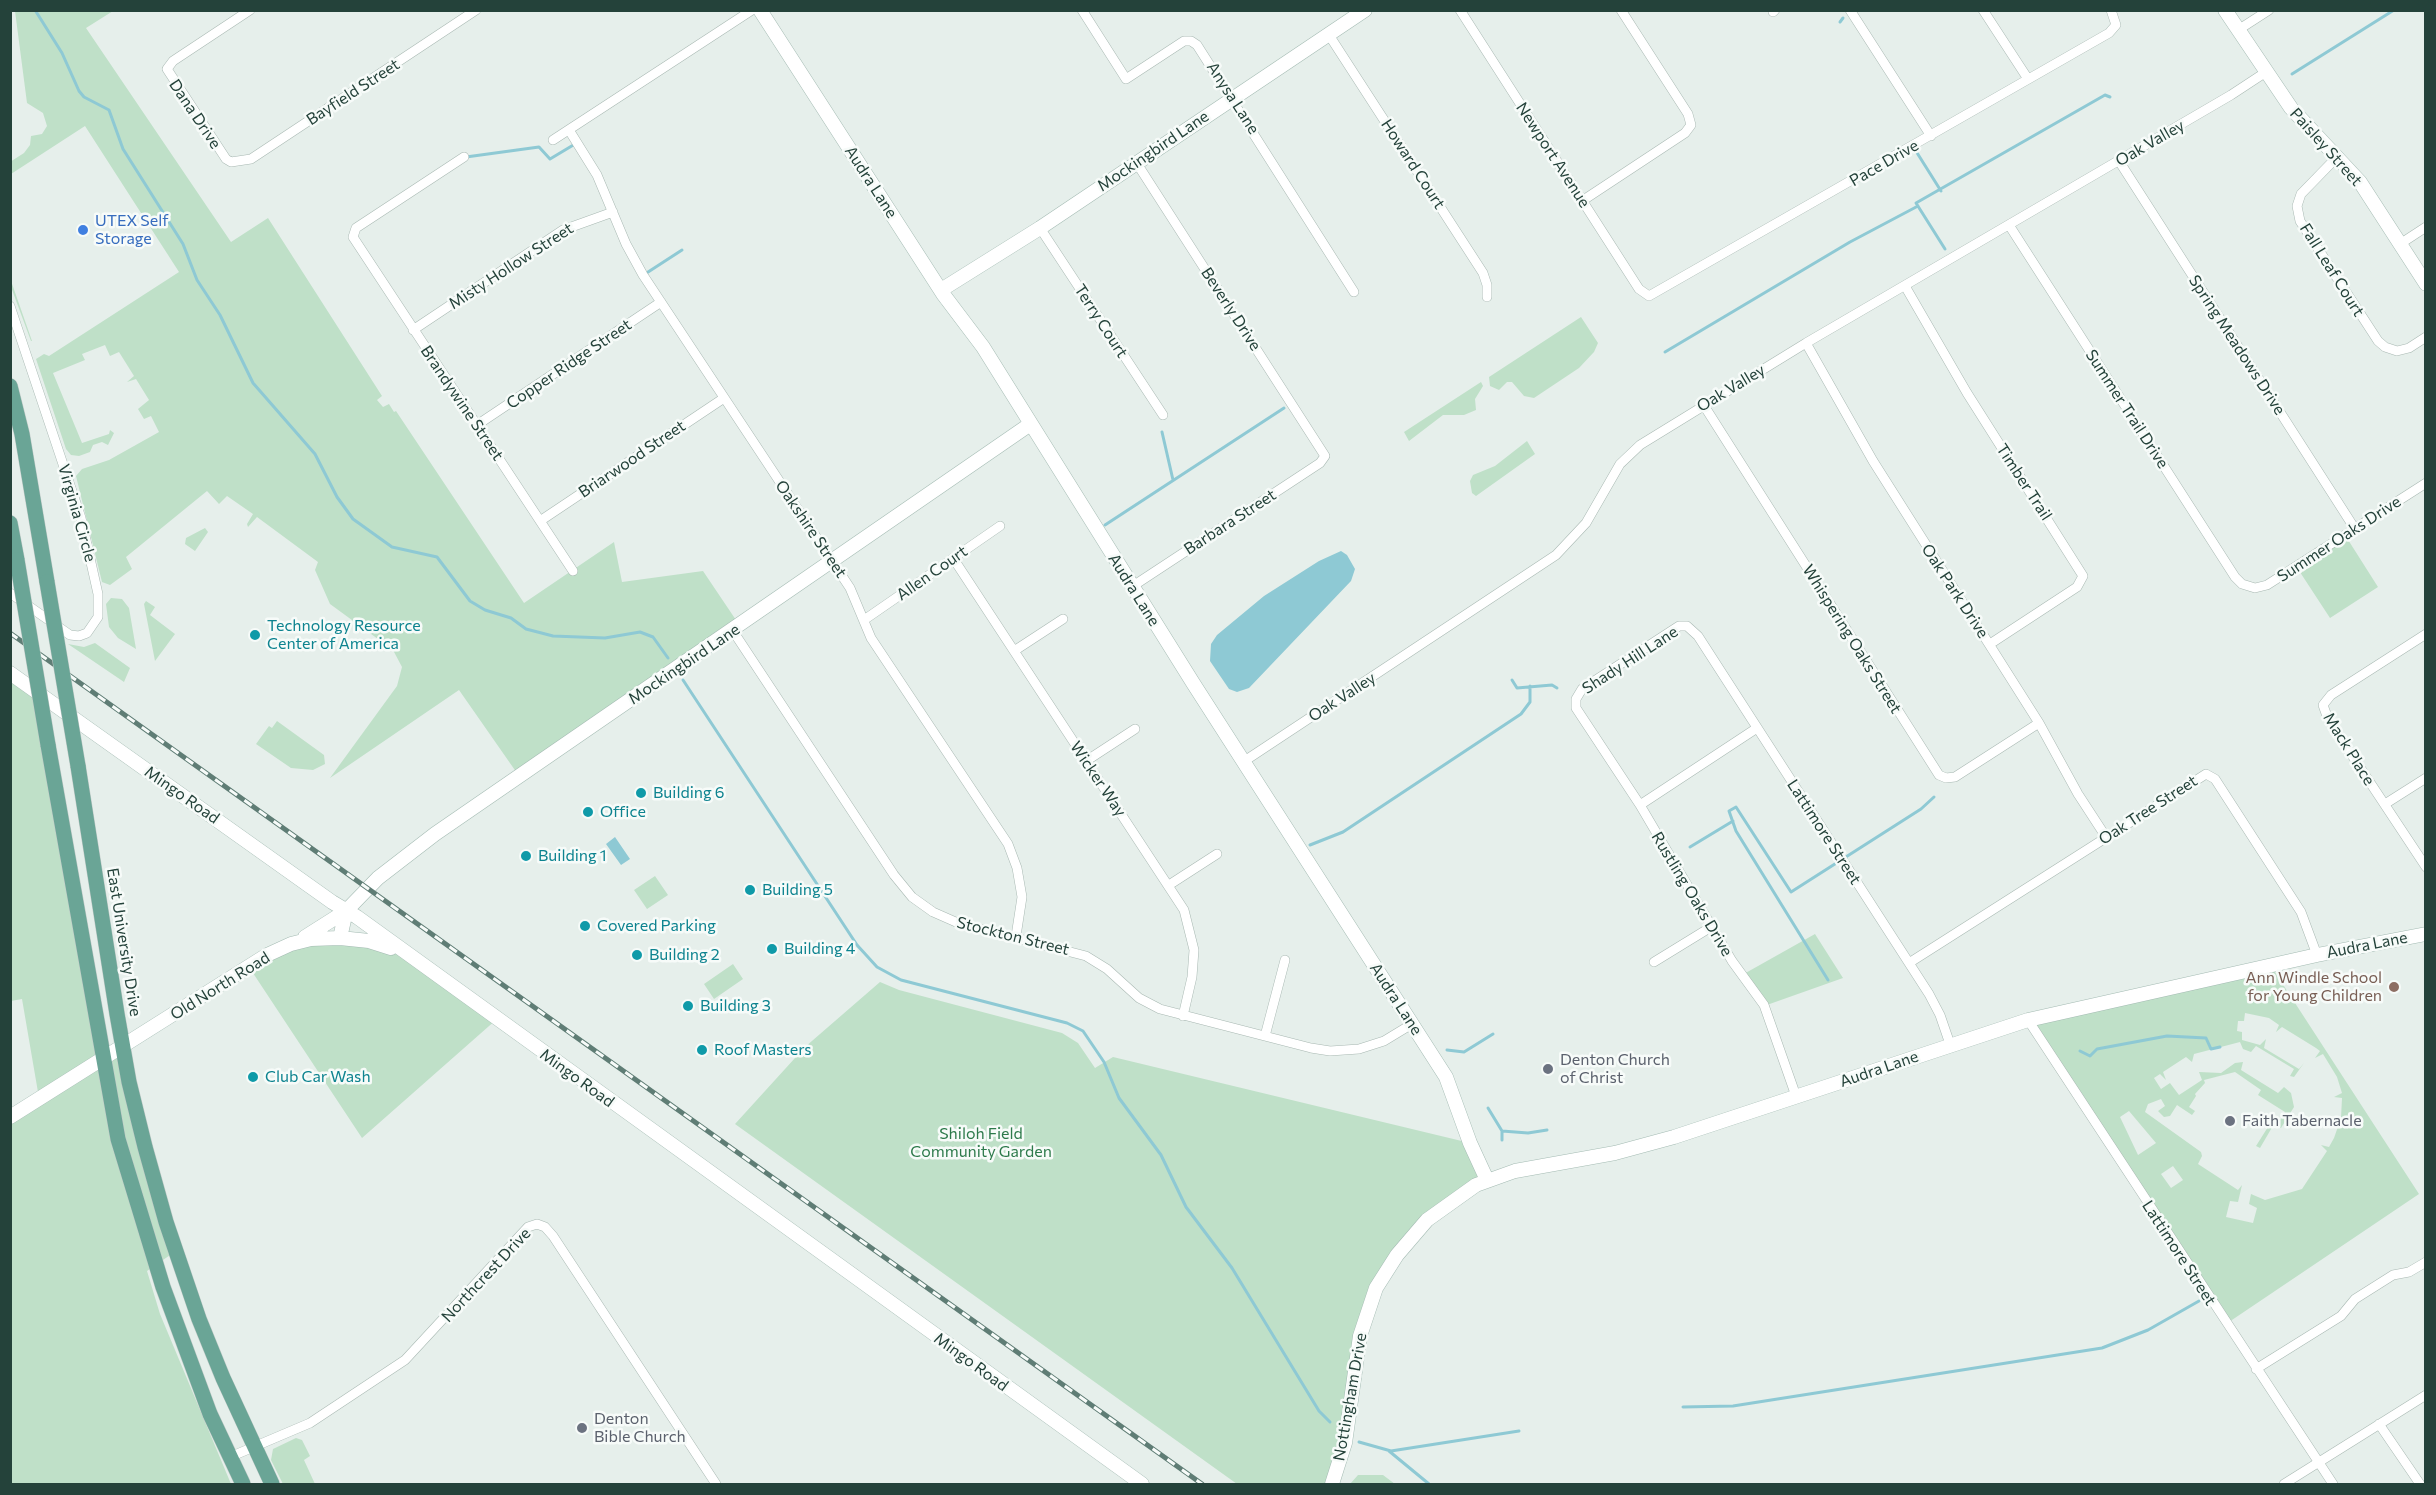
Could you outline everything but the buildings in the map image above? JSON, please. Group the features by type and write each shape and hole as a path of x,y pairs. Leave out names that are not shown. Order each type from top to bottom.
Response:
{"main road":[{"name":"East University Drive","path":"10,386 22,434 78,766 122,1047 142,1136 166,1222 199,1319 272,1485"},
{"path":"10,523 118,1139 145,1235 196,1377 243,1485"}],"street":[{"name":"Dana Drive","path":"226,159 168,74 168,67 250,10"},
{"name":"Bayfield Street","path":"226,159 231,162 251,159 476,10"},
{"path":"552,140 752,10"},
{"name":"Audra Lane","path":"760,10 941,290 983,347 1029,425 1450,1084 1470,1143 1487,1180 1515,1171 1648,1144 2028,1020 2317,955 2426,934"},
{"name":"Anysa Lane","path":"1082,10 1126,79 1181,43 1191,41 1200,49 1354,292"},
{"name":"Mockingbird Lane","path":"941,290 1040,228 1365,10"},
{"name":"Newport Avenue","path":"1460,10 1639,289 1649,296"},
{"path":"1582,201 1685,133 1690,125 1688,114 1621,10"},
{"path":"1850,10 1931,136"},
{"path":"1983,10 2028,80"},
{"name":"Pace Drive","path":"1649,296 2109,33 2116,25 2111,10"},
{"name":"Paisley Street","path":"2225,10 2298,116 2360,182 2426,284"},
{"path":"2238,30 2269,10"},
{"name":"Howard Court","path":"1329,35 1483,273 1487,285 1487,297"},
{"name":"Oak Valley","path":"1243,762 1556,555 1593,514 1616,471 1640,445 1703,404 2119,161 2266,72"},
{"name":"Oakshire Street","path":"569,130 597,175 632,255 853,593 876,645 1010,848 1017,868 1022,897 1016,936"},
{"name":"Brandywine Street","path":"464,157 356,228 353,234 355,242 573,571"},
{"name":"Fall Leaf Court","path":"2337,157 2301,194 2297,206 2301,220 2378,341 2385,348 2397,351 2406,350 2426,337"},
{"name":"Spring Meadows Drive","path":"2119,161 2355,529"},
{"name":"Beverly Drive","path":"1136,162 1325,456"},
{"name":"Misty Hollow Street","path":"413,330 563,230 613,212"},
{"name":"Summer Trail Drive","path":"2009,225 2235,577 2251,588"},
{"path":"2400,244 2426,227"},
{"name":"Terry Court","path":"1040,228 1163,414"},
{"name":"Timber Trail","path":"1905,286 1967,393 2083,576 2077,588 1990,644"},
{"name":"Copper Ridge Street","path":"477,425 661,302"},
{"name":"Virginia Circle","path":"10,306 81,518 98,594 98,617 87,633 79,636 70,635 10,592"},
{"name":"Oak Park Drive","path":"1806,343 1879,471 2039,723 2078,794 2106,837"},
{"name":"Briarwood Street","path":"540,520 724,398"},
{"name":"Whispering Oaks Street","path":"1703,404 1939,775 1946,778 1955,777 2039,723"},
{"name":"Mockingbird Lane","path":"291,944 346,911 378,878 435,834 733,631 1029,425"},
{"name":"Barbara Street","path":"1133,586 1320,463 1325,456"},
{"name":"Summer Oaks Drive","path":"2251,588 2267,585 2426,483"},
{"name":"Allen Court","path":"864,620 1000,526"},
{"name":"Wicker Way","path":"953,558 1169,885 1187,918 1193,941 1192,976 1184,1016"},
{"path":"1014,651 1062,619"},
{"name":"Shady Hill Lane","path":"1576,699 1582,689 1675,628 1687,626"},
{"name":"Lattimore Street","path":"1687,626 1698,636 1909,963 1937,1008 1950,1044"},
{"name":"Stockton Street","path":"733,631 906,891 925,907 950,920 1086,956 1100,963 1145,1002 1184,1016 1320,1050 1350,1051 1384,1041 1412,1024"},
{"name":"Mack Place","path":"2426,634 2331,695 2324,705 2326,715 2426,867"},
{"name":"Mingo Road","path":"10,673 346,911 1142,1485"},
{"name":"Rustling Oaks Drive","path":"1576,699 1578,713 1640,805 1711,927 1764,1006 1796,1096"},
{"path":"1640,805 1756,728"},
{"path":"1086,761 1134,729"},
{"name":"Oak Tree Street","path":"1909,963 2200,776 2211,775 2301,912 2317,955"},
{"path":"2385,804 2426,778"},
{"path":"1169,885 1217,854"},
{"path":"340,938 346,911"},
{"path":"1654,962 1711,927"},
{"name":"Old North Road","path":"10,1117 267,955 291,944 311,939 340,938 381,944 414,961"},
{"path":"1265,1036 1285,960"},
{"name":"Lattimore Street","path":"2028,1020 2333,1485"},
{"name":"Nottingham Drive","path":"1332,1485 1345,1443 1360,1336 1367,1310 1382,1277 1404,1245 1427,1220 1453,1199 1487,1180"},
{"name":"Northcrest Drive","path":"230,1457 255,1449 310,1422 405,1360 528,1227 537,1224 545,1227 553,1236 716,1485"},
{"path":"2256,1369 2341,1316 2355,1299 2364,1293 2393,1275 2409,1272 2426,1262"},
{"path":"2284,1485 2426,1395"},
{"path":"2379,1424 2420,1485"}],"green space":[{"path":"15,11 113,11 86,28 231,242 268,218 382,396 377,400 383,407 389,404 394,412 396,411 524,603 614,542 622,582 703,571 740,626 519,776 459,690 330,778 397,686 402,667 393,650 330,604 315,570 318,562 257,517 248,527 247,524 253,514 227,496 219,504 207,491 126,557 132,569 110,585 102,582 76,476 82,469 109,460 159,432 151,416 144,419 138,409 149,400 136,379 127,382 134,376 119,352 110,356 105,345 82,354 85,360 53,373 82,443 109,434 110,430 114,433 108,445 102,442 93,445 90,452 79,456 71,455 66,449 36,359 44,354 49,356 179,272 85,126 11,174 10,162 24,153 30,145 31,136 42,134 47,126 43,113 27,103"},
{"path":"10,278 32,341 11,287"},
{"path":"1581,317 1598,343 1594,352 1579,368 1534,398 1524,396 1512,382 1507,382 1499,390 1490,386 1489,377"},
{"path":"1481,382 1483,386 1475,399 1476,410 1464,415 1443,415 1409,441 1404,432"},
{"path":"1527,441 1535,454 1476,496 1472,493 1470,481 1473,475 1495,466"},
{"path":"205,528 208,532 195,551 185,544 186,538"},
{"path":"2345,535 2378,587 2330,618 2296,566"},
{"path":"111,598 122,599 129,608 136,649 118,638 109,627 106,604"},
{"path":"146,601 155,607 150,615 175,634 155,661 144,604"},
{"path":"95,643 130,668 124,682 68,644 84,647"},
{"path":"11,673 41,694 102,1059 122,1047 176,1251 147,1271 160,1314 231,1484 11,1484 10,1117 39,1098 22,999 11,1001"},
{"path":"277,721 324,755 325,764 313,770 291,768 256,744 269,726 272,728"},
{"path":"655,876 668,895 647,909 634,890"},
{"path":"1815,934 1843,978 1764,1006 1742,975"},
{"path":"304,940 391,948 497,1019 362,1138 249,967"},
{"path":"733,964 743,979 714,999 704,984"},
{"path":"2271,966 2419,1194 2226,1324 2028,1020","holes":["2245,1013 2269,1018 2279,1025 2276,1032 2282,1027 2320,1051 2315,1058 2323,1054 2337,1077 2342,1093 2334,1097 2342,1098 2341,1118 2334,1138 2329,1147 2321,1145 2327,1151 2302,1189 2265,1200 2251,1194 2249,1204 2257,1208 2253,1223 2226,1217 2230,1201 2238,1202 2242,1185 2238,1190 2198,1164 2202,1156 2201,1152 2145,1112 2148,1104 2161,1099 2165,1106 2158,1111 2164,1117 2170,1116 2177,1105 2192,1115 2195,1111 2189,1107 2195,1094 2205,1083 2204,1080 2235,1072 2261,1090 2258,1095 2285,1112 2279,1122 2273,1119 2256,1146 2260,1148 2274,1124 2281,1128 2294,1107 2291,1093 2284,1087 2278,1093 2241,1070 2243,1062 2235,1063 2221,1073 2199,1072 2202,1080 2179,1095 2170,1083 2161,1089 2154,1078 2160,1074 2166,1080 2163,1072 2186,1057 2192,1062 2194,1054 2240,1042 2243,1049 2251,1052 2256,1046 2294,1069 2290,1076 2294,1077 2304,1063 2299,1069 2264,1048 2266,1039 2260,1045 2242,1040 2242,1032 2237,1031 2238,1021 2244,1021","2129,1111 2156,1143 2138,1155 2120,1117","2173,1166 2183,1180 2171,1188 2161,1174"]},
{"name":"Shiloh Field Community Garden","path":"880,982 899,990 1062,1033 1078,1043 1095,1068 1113,1057 1470,1143 1487,1180 1439,1209 1371,1299 1332,1484 1237,1484 735,1124 805,1047"},
{"path":"296,1438 302,1440 310,1456 304,1460 315,1484 283,1484 271,1460 273,1449"},
{"path":"1358,1475 1383,1475 1395,1484 1350,1484"}],"water":[{"path":"1341,551 1347,555 1355,569 1351,581 1249,688 1237,692 1229,689 1210,661 1211,644 1217,635 1264,596 1319,561"},
{"path":"615,837 630,859 621,865 606,844"}],"waterway":[{"path":"35,10 62,53 79,91 84,97 109,110 123,149 183,244 197,280 220,315 253,383 315,454 337,497 353,519 392,547 437,557 470,601 485,610 511,618 526,629 553,636 605,638 640,632 653,637 668,658"},
{"path":"2292,74 2394,10"},
{"path":"1840,22 1843,18"},
{"path":"1945,249 1916,203 2105,95 2110,97"},
{"path":"466,157 539,147 550,159 575,144"},
{"path":"1914,148 1941,191"},
{"path":"1665,352 1850,242 1918,206"},
{"path":"645,274 682,250"},
{"path":"1105,525 1284,408"},
{"path":"1162,432 1173,480"},
{"path":"683,680 857,945 877,967 901,980 1067,1023 1083,1031 1104,1062 1119,1098 1161,1155 1186,1207 1232,1268 1319,1411 1330,1422"},
{"path":"1512,680 1517,688 1552,685 1557,688"},
{"path":"1310,845 1343,832 1521,714 1530,702 1530,686"},
{"path":"1828,980 1736,831 1729,811 1736,807 1791,892 1921,809 1934,797"},
{"path":"1690,847 1733,821"},
{"path":"1447,1050 1464,1052 1493,1034"},
{"path":"2080,1051 2090,1056 2097,1049 2167,1036 2206,1038 2211,1049 2220,1047"},
{"path":"1488,1108 1502,1131 1502,1140"},
{"path":"1502,1131 1528,1133 1547,1130"},
{"path":"1683,1407 1733,1406 2102,1348 2148,1330 2199,1301"},
{"path":"1359,1442 1391,1451 1519,1431"},
{"path":"1389,1451 1429,1484"}],"railway":[{"path":"10,633 1202,1484"}],"place":[{"name":"UTEX Self Storage","path":"83,230"},
{"name":"Technology Resource Center of America","path":"255,635"},
{"name":"Building 6","path":"641,793"},
{"name":"Office","path":"588,812"},
{"name":"Building 1","path":"526,856"},
{"name":"Building 5","path":"750,890"},
{"name":"Covered Parking","path":"585,926"},
{"name":"Building 4","path":"772,949"},
{"name":"Building 2","path":"637,955"},
{"name":"Ann Windle School for Young Children","path":"2394,987"},
{"name":"Building 3","path":"688,1006"},
{"name":"Roof Masters","path":"702,1050"},
{"name":"Denton Church of Christ","path":"1548,1069"},
{"name":"Club Car Wash","path":"253,1077"},
{"name":"Faith Tabernacle","path":"2230,1121"},
{"name":"Denton Bible Church","path":"582,1428"}]}
